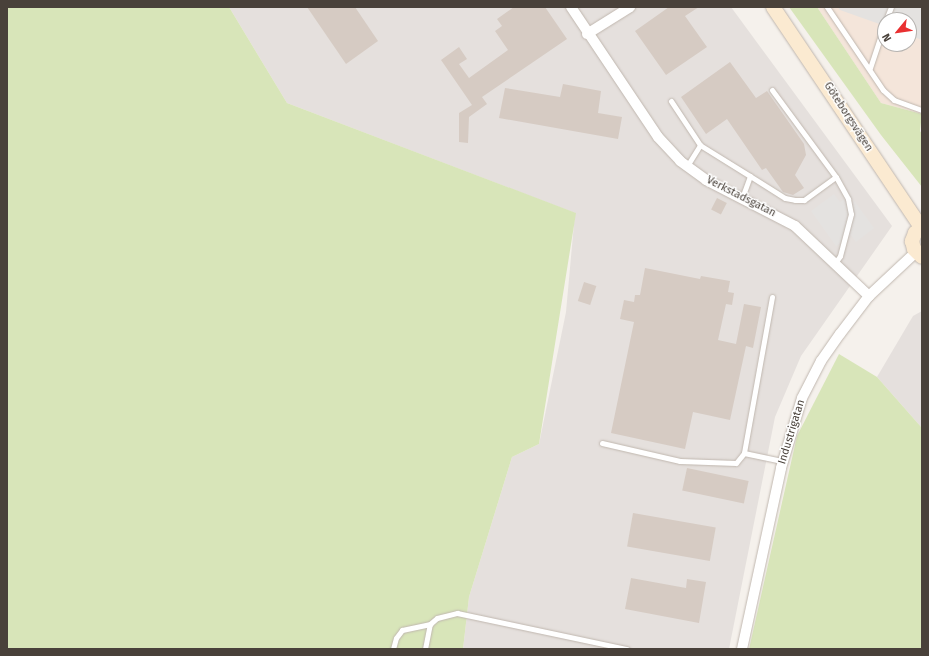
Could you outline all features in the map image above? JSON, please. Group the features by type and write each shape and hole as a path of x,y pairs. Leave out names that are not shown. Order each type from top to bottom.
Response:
{"street":[{"name":"Verkstadsgatan","path":"571,7 587,34 658,137 687,166 706,180 795,226 869,296"},
{"path":"587,34 630,7"},
{"name":"Göteborgsvägen","path":"773,7 922,227"},
{"path":"919,254 913,238 922,227"},
{"name":"Industrigatan","path":"742,649 783,461 802,398 821,360 869,296 919,254"}],"lane":[{"path":"827,7 870,68 876,82 894,100 922,110"},
{"path":"870,68 877,47"},
{"path":"772,90 836,177 848,199 851,214 840,256 835,263"},
{"path":"671,101 700,145 786,198 804,200 836,177"},
{"path":"687,166 700,145"},
{"path":"742,198 750,176"},
{"path":"602,443 680,461 736,463 744,453 772,297"},
{"path":"744,453 783,461"},
{"path":"393,649 396,638 402,630 430,624 437,618 457,613 626,649"},
{"path":"425,649 430,624"}],"shaded area":[{"path":"229,7 731,7 892,226 801,356 775,417 729,649 463,649 469,597 512,457 539,444 566,312 575,213 287,103"},
{"path":"817,7 922,7 922,114 881,103"},
{"path":"838,7 922,7 922,40 917,38 917,12 877,12 877,23 840,10"},
{"path":"834,194 840,202 850,195 874,228 856,242 851,235 836,246 811,211"},
{"path":"922,311 922,428 877,377 913,316"}],"green space":[{"path":"7,7 229,7 287,103 576,213 539,444 512,457 469,597 463,649 7,649"},
{"path":"789,7 817,7 881,103 922,114 920,131 922,134 922,187 881,135"},
{"path":"839,354 877,377 922,428 922,649 749,649 797,436"}],"building":[{"path":"307,7 355,7 378,41 346,64"},
{"path":"514,7 545,7 567,39 482,97 487,104 469,117 468,143 459,142 459,113 472,105 441,60 459,47 467,59 459,64 469,78 508,50 495,31 502,26 497,19"},
{"path":"669,7 699,7 685,16 707,47 666,75 635,31"},
{"path":"730,62 756,98 767,91 804,144 806,155 795,175 804,188 793,195 783,192 766,168 762,170 727,119 706,134 681,97"},
{"path":"563,84 601,91 598,113 622,117 618,139 499,118 505,88 560,97"},
{"path":"717,198 727,203 721,215 711,210"},
{"path":"645,268 700,279 701,276 730,281 728,292 734,293 732,305 726,304 718,340 736,344 744,304 761,307 753,348 746,346 730,420 693,412 685,449 611,433 634,322 620,319 624,300 634,302 635,295 640,295"},
{"path":"584,282 596,286 590,305 578,301"},
{"path":"687,468 749,481 744,504 682,490"},
{"path":"633,513 716,528 710,561 627,546"},
{"path":"631,578 686,588 687,579 706,582 699,623 625,609"}]}
